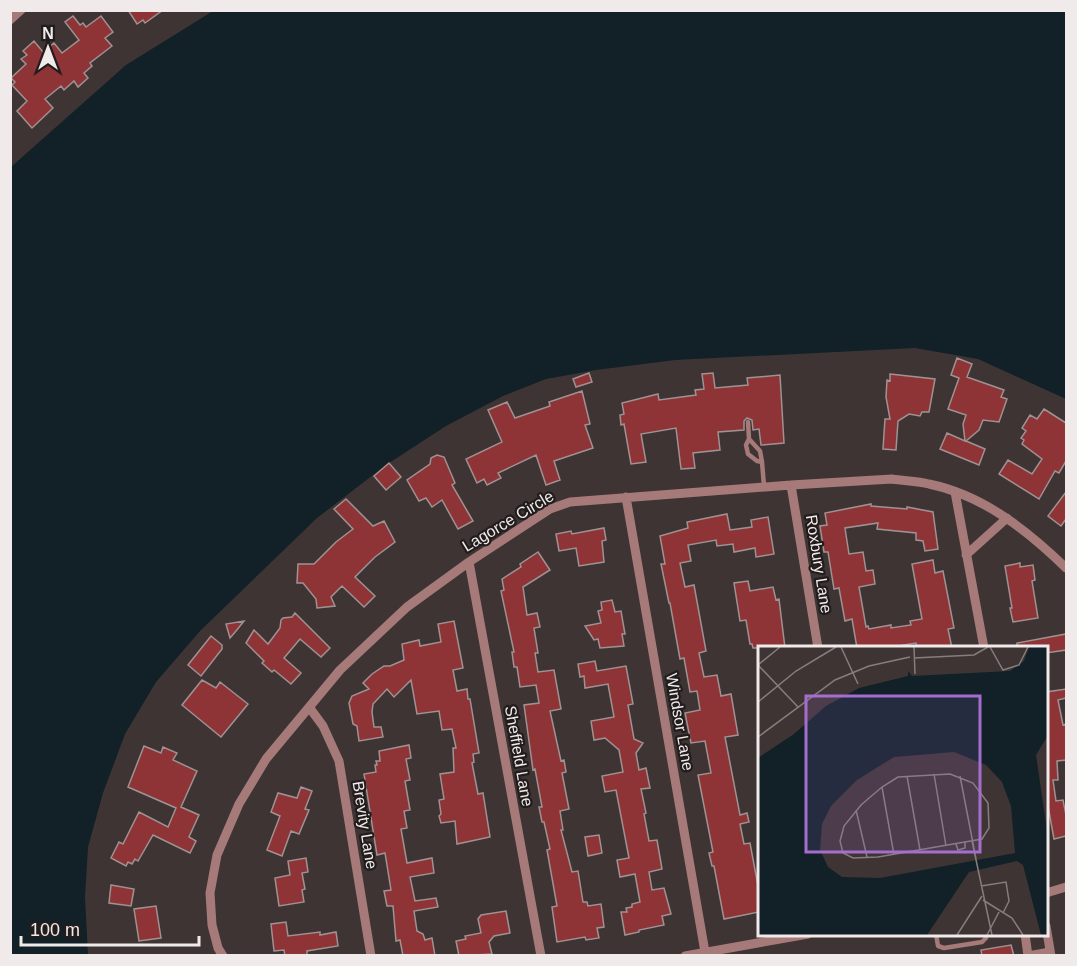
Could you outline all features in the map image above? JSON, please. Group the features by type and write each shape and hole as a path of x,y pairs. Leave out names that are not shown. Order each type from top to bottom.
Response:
{"street":[{"path":"10,20 21,10"},
{"name":"Lagorce Circle","path":"223,956 218,948 212,925 210,893 217,855 239,804 266,759 340,670 407,608 469,562 550,509 570,502 626,497 791,484 892,479 930,484 970,497 1007,518 1034,537 1066,568"},
{"name":"Roxbury Lane","path":"791,484 818,646"},
{"path":"955,492 984,646"},
{"name":"Windsor Lane","path":"626,497 705,952"},
{"path":"966,555 1007,518"},
{"name":"Sheffield Lane","path":"469,562 541,956"},
{"name":"Brevity Lane","path":"309,707 323,726 339,760 371,956"},
{"path":"1047,892 1066,887"},
{"path":"1025,936 1028,956 1050,954 1047,933"},
{"path":"685,956 797,936"}],"lane":[{"path":"748,422 749,439 746,445 748,454 762,462"},
{"path":"749,439 760,451 764,486"},
{"path":"936,936 938,946 944,948 982,942 986,936"}],"shaded area":[{"path":"213,11 1066,11 1066,399 978,359 915,348 675,360 596,370 546,379 503,396 446,426 386,465 317,518 200,631 156,682 125,734 103,793 88,847 85,897 88,955 11,955 11,167 126,65"}],"building":[{"path":"128,10 163,10 145,23 143,20 137,24"},
{"path":"73,16 80,25 83,23 86,27 101,16 113,32 105,38 112,46 90,63 92,66 84,73 88,78 78,87 74,81 64,90 61,86 45,99 53,108 32,128 17,111 27,101 12,85 15,82 11,78 26,64 21,59 27,55 23,51 34,41 43,52 54,43 62,53 79,40 65,22"},
{"path":"957,358 972,364 967,377 1004,390 1001,397 1007,399 999,422 983,420 979,430 966,441 985,449 979,465 940,449 947,433 965,441 963,424 966,415 948,409 959,378 951,375"},
{"path":"589,373 592,382 576,387 573,379"},
{"path":"713,373 715,388 748,385 747,378 780,375 784,443 761,445 759,429 753,430 752,420 747,418 744,421 744,430 718,432 720,450 693,453 695,468 681,469 676,428 641,434 646,462 631,464 624,424 621,425 620,415 624,414 622,403 658,394 659,400 696,395 695,390 704,389 702,374"},
{"path":"890,374 935,379 929,412 922,412 920,416 909,414 898,421 896,450 883,449 885,419 890,419 886,397 887,380 890,381"},
{"path":"582,391 590,424 585,425 593,448 554,461 560,480 546,485 536,455 498,473 501,478 487,485 484,479 477,483 466,459 502,442 488,410 507,402 515,418 550,406 549,402"},
{"path":"1044,409 1066,423 1066,461 1059,473 1055,471 1039,499 999,474 1008,460 1032,474 1042,459 1022,444 1024,440 1021,438 1026,431 1022,428 1030,415 1037,419"},
{"path":"437,455 444,457 455,483 452,485 473,521 458,529 442,500 432,507 426,498 419,501 407,480 430,464 431,458"},
{"path":"389,463 401,477 386,490 374,476"},
{"path":"1066,492 1066,519 1061,526 1048,516"},
{"path":"346,499 373,526 384,521 395,542 375,557 355,577 375,596 364,607 342,586 331,597 335,606 317,608 316,599 303,583 297,583 298,564 314,564 353,529 334,509"},
{"path":"871,504 871,506 907,509 907,507 933,512 938,549 925,551 923,541 916,540 916,533 877,529 878,523 845,528 849,554 863,552 866,571 873,570 875,584 859,587 866,627 868,626 869,629 891,625 891,628 911,625 910,621 922,619 912,564 933,560 935,573 943,571 954,628 948,629 952,646 917,646 916,643 897,646 857,646 852,619 845,621 839,588 834,589 828,552 824,552 820,526 827,525 825,513"},
{"path":"727,514 730,530 752,527 751,520 768,517 774,554 756,557 755,548 734,552 733,544 717,546 716,540 688,545 691,561 680,563 685,587 694,585 706,651 699,653 704,677 717,675 721,696 731,694 738,735 725,737 740,815 747,813 749,822 740,824 744,844 750,843 758,886 758,912 724,919 714,866 712,866 709,853 713,852 698,775 711,773 705,741 691,743 685,713 700,710 697,691 690,692 684,658 680,659 661,564 665,564 660,536 688,528 687,522"},
{"path":"604,528 606,540 602,541 604,562 579,566 576,548 559,551 556,534 571,531 572,534"},
{"path":"538,552 550,570 523,587 527,615 537,613 540,627 534,628 538,672 554,670 561,709 550,711 561,761 564,760 566,772 562,773 569,809 560,811 563,830 561,830 572,872 578,871 583,902 587,902 588,906 601,904 604,927 597,928 599,938 586,940 585,937 557,942 552,907 557,906 547,850 550,849 539,807 542,807 535,769 533,770 524,705 539,703 536,685 520,687 517,667 514,667 512,652 514,652 501,591 504,590 502,579 521,567 520,564"},
{"path":"1020,563 1020,567 1033,565 1035,580 1032,581 1038,618 1013,622 1005,566"},
{"path":"748,581 750,591 773,587 776,600 779,599 785,646 753,648 750,644 746,620 740,621 734,583"},
{"path":"612,600 615,612 621,611 625,634 622,634 624,646 600,648 598,639 594,640 585,626 601,623 598,611 602,610 601,602"},
{"path":"295,613 330,648 321,657 300,639 284,658 301,673 291,684 262,663 264,661 246,643 254,630 268,644 280,628 281,620 292,617"},
{"path":"244,621 236,631 230,638 226,624"},
{"path":"454,621 463,668 453,670 457,691 467,689 468,699 470,699 479,753 473,754 474,762 472,763 478,794 483,793 490,837 457,844 455,821 441,823 439,816 441,814 439,800 444,799 440,774 454,772 453,748 456,748 452,729 442,730 439,711 417,714 411,680 394,697 387,689 373,704 372,712 374,727 381,727 383,737 359,741 357,726 353,724 349,703 352,696 369,689 363,683 372,674 384,666 404,660 402,644 419,640 420,646 441,642 438,624"},
{"path":"1066,634 1066,650 1047,653 1047,646 1017,646 1017,643"},
{"path":"211,636 222,645 222,649 201,676 188,665"},
{"path":"595,661 597,671 626,666 633,704 628,705 634,739 643,743 636,753 639,770 646,768 650,788 641,789 646,813 644,814 649,841 657,840 662,869 649,872 652,890 664,888 671,914 662,916 664,925 625,935 621,912 627,912 626,908 640,902 635,874 620,877 617,860 629,858 616,790 605,792 602,776 623,772 619,750 605,738 594,740 591,721 614,717 608,684 585,688 584,676 580,677 578,664"},
{"path":"202,680 216,688 220,682 248,704 221,737 182,705"},
{"path":"1066,689 1066,698 1058,700 1063,725 1066,724 1066,760 1057,761 1058,780 1053,780 1056,801 1063,800 1066,836 1054,839 1047,800 1047,692"},
{"path":"409,745 411,758 406,759 410,780 405,781 410,810 404,811 407,828 401,829 407,863 432,858 434,873 410,877 415,901 436,898 438,907 414,911 417,931 423,934 425,940 432,938 435,956 403,956 400,940 396,941 393,906 387,906 384,891 391,890 385,853 377,855 364,774 376,772 376,761 380,761 379,751"},
{"path":"144,746 161,753 163,747 177,753 173,760 197,771 181,807 199,815 189,837 196,841 190,853 153,835 138,861 135,859 132,864 128,862 126,866 111,858 119,842 123,844 139,812 168,827 176,808 128,787"},
{"path":"301,787 312,791 305,809 309,810 299,834 291,831 282,856 267,850 280,816 271,812 278,793 297,798"},
{"path":"599,835 602,853 588,856 585,837"},
{"path":"306,858 308,872 302,873 305,889 302,890 304,902 279,906 275,878 290,875 288,861"},
{"path":"111,885 134,889 131,906 109,903"},
{"path":"156,906 161,938 139,941 134,909"},
{"path":"506,911 510,933 494,936 489,942 492,954 459,956 456,941 466,939 465,936 481,933 478,919 481,915"},
{"path":"286,922 288,936 336,932 338,946 307,951 307,956 285,956 284,950 274,951 271,924"},
{"path":"1011,945 1014,956 982,956 981,950"}]}
